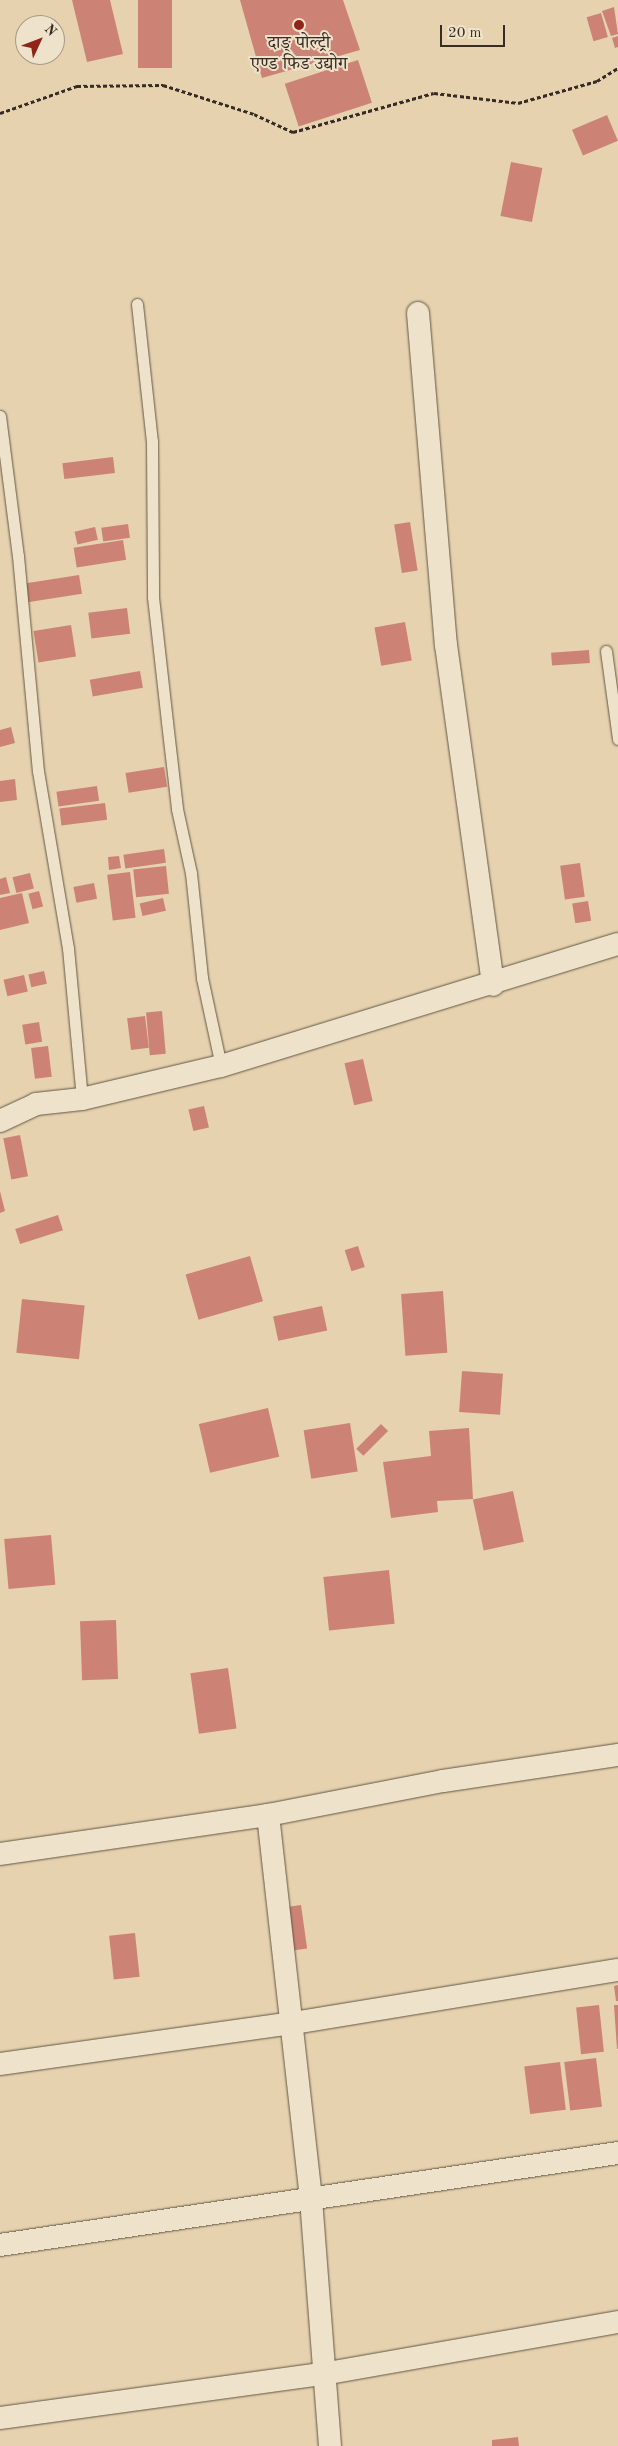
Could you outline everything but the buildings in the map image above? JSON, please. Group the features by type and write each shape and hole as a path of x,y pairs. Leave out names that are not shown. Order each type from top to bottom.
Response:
{"street":[{"path":"418,312 446,645 493,985"},
{"path":"0,1121 36,1104 82,1099 221,1066 493,985 618,944"},
{"path":"0,1854 268,1815 443,1781 618,1755"},
{"path":"268,1815 293,2024 311,2199 330,2446"},
{"path":"0,2064 293,2024 618,1970"},
{"path":"0,2245 618,2152"},
{"path":"0,2418 323,2374 618,2322"}],"lane":[{"path":"137,304 152,442 153,597 177,809 191,873 202,978 221,1066"},
{"path":"0,416 18,556 38,770 68,948 82,1099"},
{"path":"606,651 618,739"}],"path":[{"path":"0,113 77,86 163,85 254,114 293,132 434,93 518,103 597,81 618,68"}],"place":[{"name":"दाङ् पोल्ट्री एण्ड फिड उद्योग","path":"299,25"}]}
